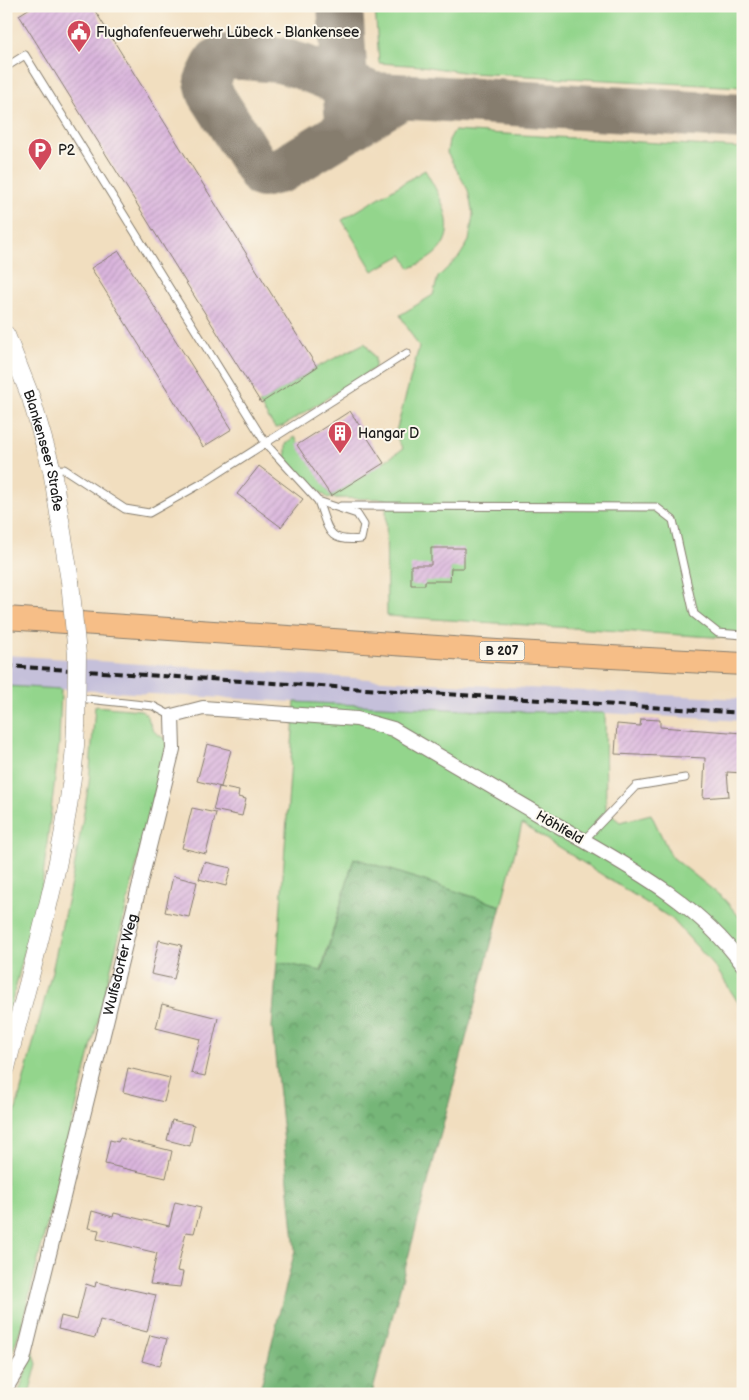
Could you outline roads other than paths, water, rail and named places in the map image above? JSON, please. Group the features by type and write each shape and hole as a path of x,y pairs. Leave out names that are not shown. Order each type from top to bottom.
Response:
{"main road":[{"name":"B 207","path":"6,618 428,646 743,664"}],"street":[{"name":"Blankenseer Straße","path":"6,335 28,392 52,470 70,581 76,655 76,727 71,787 53,878 6,1068"},
{"name":"Höhlfeld","path":"172,716 203,708 357,719 393,730 584,840 685,903 730,947 743,965"},
{"name":"Wulfsdorfer Weg","path":"6,1388 22,1360 25,1350 173,749 172,716"}],"lane":[{"path":"6,67 25,55 266,444 318,501 331,534 343,541 361,539 364,526 357,514 318,501"},
{"path":"52,470 64,469 125,509 149,514 266,444 407,353"},
{"path":"333,506 656,507 674,520 694,614 718,633 743,635"},
{"path":"69,697 153,706 172,716"},
{"path":"584,840 636,786 684,778"}],"railway":[{"path":"6,666 743,713"}],"place":[{"name":"Flughafenfeuerwehr Lübeck - Blankensee","path":"79,53"},
{"name":"P2","path":"40,171"},
{"name":"Hangar D","path":"340,454"}]}
